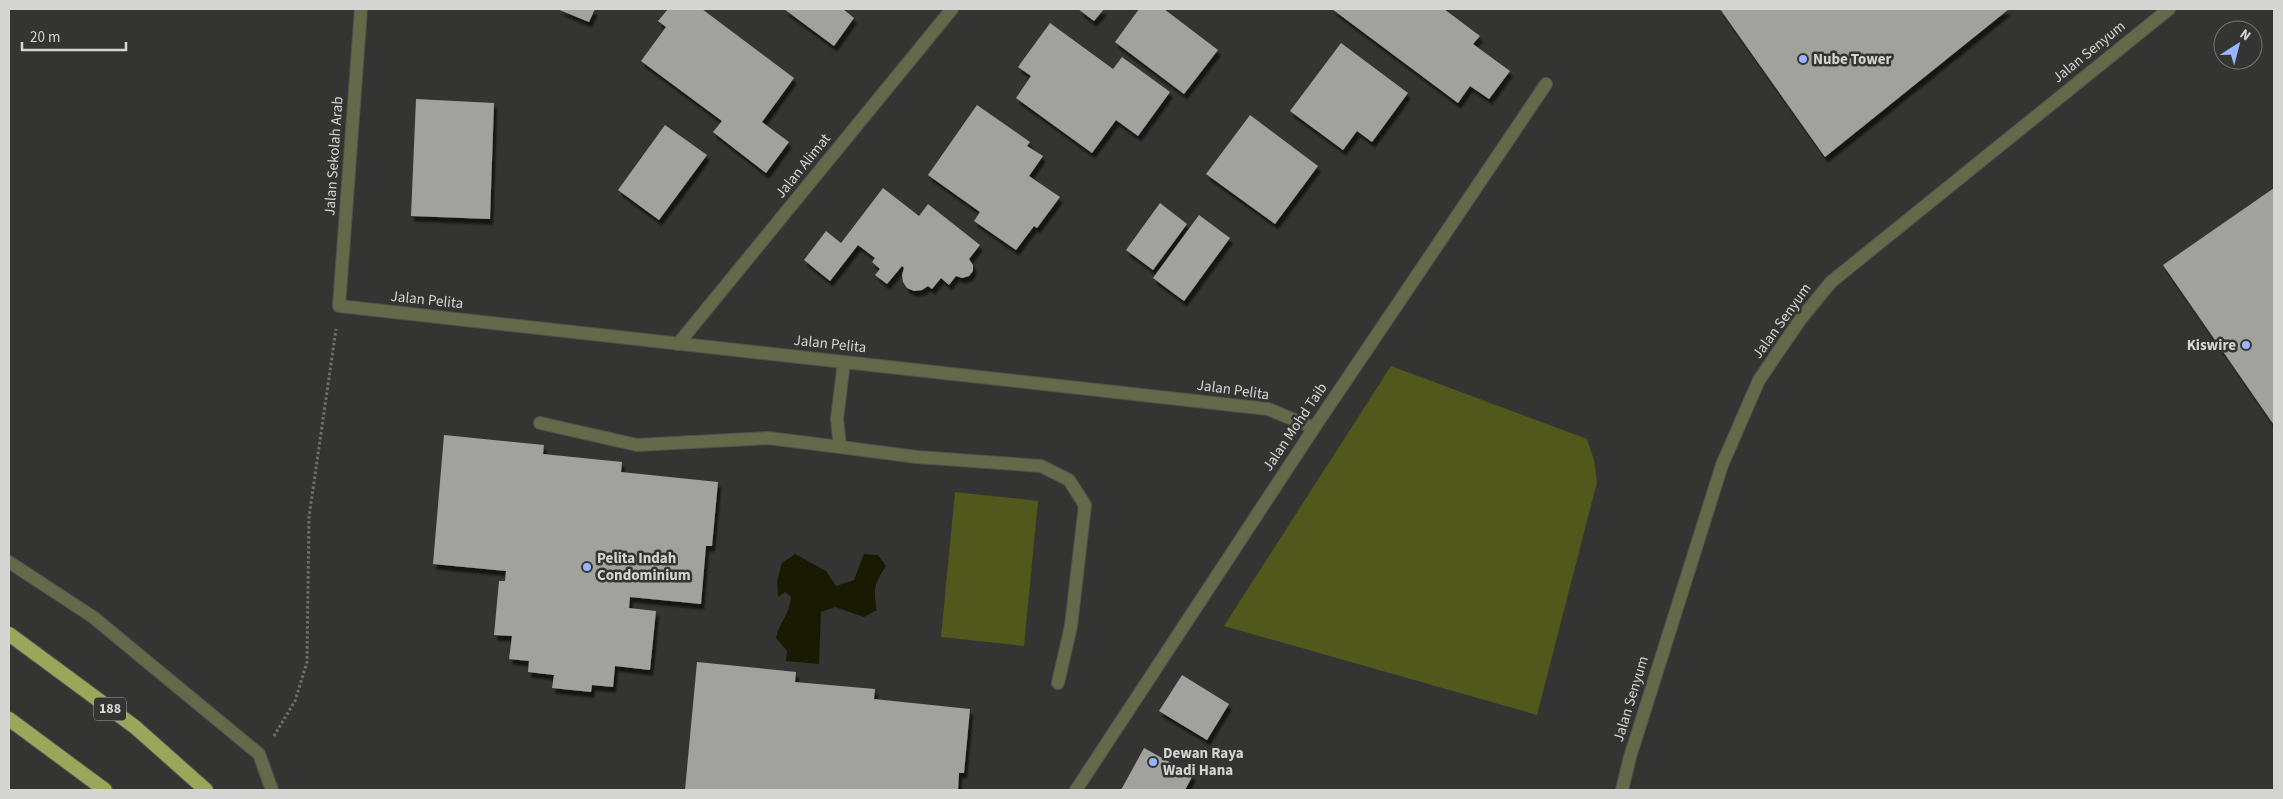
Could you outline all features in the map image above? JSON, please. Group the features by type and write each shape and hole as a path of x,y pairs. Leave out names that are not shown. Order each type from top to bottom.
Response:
{"highway":[{"name":"188","path":"9,634 135,727 206,790"},
{"path":"9,719 105,790"}],"street":[{"name":"Jalan Sekolah Arab","path":"339,306 362,9"},
{"name":"Jalan Alimat","path":"678,344 952,9"},
{"name":"Jalan Senyum","path":"1622,790 1630,757 1722,465 1759,380 1800,320 1838,277 2169,9"},
{"name":"Jalan Mohd Taib","path":"1076,790 1314,428 1546,84"},
{"name":"Jalan Pelita","path":"339,306 1268,409 1314,428"},
{"path":"840,447 837,419 844,362"},
{"path":"540,423 637,445 768,438 917,457 1042,466 1069,480 1085,505 1072,626 1058,683"},
{"path":"9,562 93,617 259,754 272,790"}],"path":[{"path":"259,754 276,734 295,701 307,662 309,517 339,306"}],"green space":[{"path":"1391,366 1587,439 1594,460 1597,482 1537,715 1224,626"},
{"path":"955,492 1038,501 1024,646 941,637"}],"shaded area":[{"path":"795,554 826,571 836,586 854,580 864,554 878,555 886,566 876,587 877,610 864,617 835,607 821,612 819,664 786,661 787,651 776,638 791,597 785,592 778,597 777,581 782,563"}],"building":[{"path":"557,9 595,9 589,22"},
{"path":"668,9 702,9 794,78 762,122 789,142 766,173 713,132 722,121 641,61 666,27 658,21"},
{"path":"784,9 843,9 854,18 834,46"},
{"path":"1078,9 1104,9 1094,21"},
{"path":"1139,9 1164,9 1218,50 1184,94 1115,42"},
{"path":"1332,9 1444,9 1480,36 1473,44 1510,71 1489,99 1470,86 1458,103"},
{"path":"1720,9 2009,9 1825,157"},
{"path":"1050,23 1113,69 1122,57 1170,92 1138,136 1116,120 1092,153 1016,98 1031,76 1018,67"},
{"path":"1341,43 1408,93 1372,142 1357,131 1343,150 1290,111"},
{"path":"416,99 494,103 490,219 411,216"},
{"path":"977,105 1030,142 1027,146 1043,156 1029,176 1060,197 1037,228 1034,226 1016,250 974,221 980,212 928,175"},
{"path":"1250,115 1318,166 1275,224 1206,174"},
{"path":"665,125 707,155 659,220 618,190"},
{"path":"883,188 919,216 928,204 980,245 969,259 973,265 973,271 969,276 962,278 956,276 949,285 941,278 932,289 928,286 922,290 914,291 907,288 903,282 904,268 902,266 887,284 875,275 880,269 872,262 875,258 858,245 830,281 804,260 826,231 841,243"},
{"name":"Kiswire","path":"2274,188 2274,425 2163,265"},
{"path":"1160,203 1187,224 1153,270 1126,250"},
{"path":"1199,215 1230,238 1184,301 1153,278"},
{"name":"Pelita Indah Condominium","path":"444,435 544,445 543,454 622,462 621,472 718,482 712,546 706,546 701,604 630,597 629,608 656,611 650,670 615,666 613,687 592,685 591,692 552,688 554,675 528,672 529,661 509,659 512,636 494,635 499,581 505,581 506,571 433,564"},
{"path":"697,662 796,672 795,682 875,689 874,699 970,709 964,773 959,773 958,790 685,790"},
{"path":"1182,675 1229,704 1207,740 1159,711"},
{"name":"Dewan Raya Wadi Hana","path":"1144,748 1193,775 1185,790 1121,790"}],"place":[{"name":"Nube Tower","path":"1803,59"},
{"name":"Kiswire","path":"2246,345"},
{"name":"Pelita Indah Condominium","path":"587,567"},
{"name":"Dewan Raya Wadi Hana","path":"1153,762"}]}
